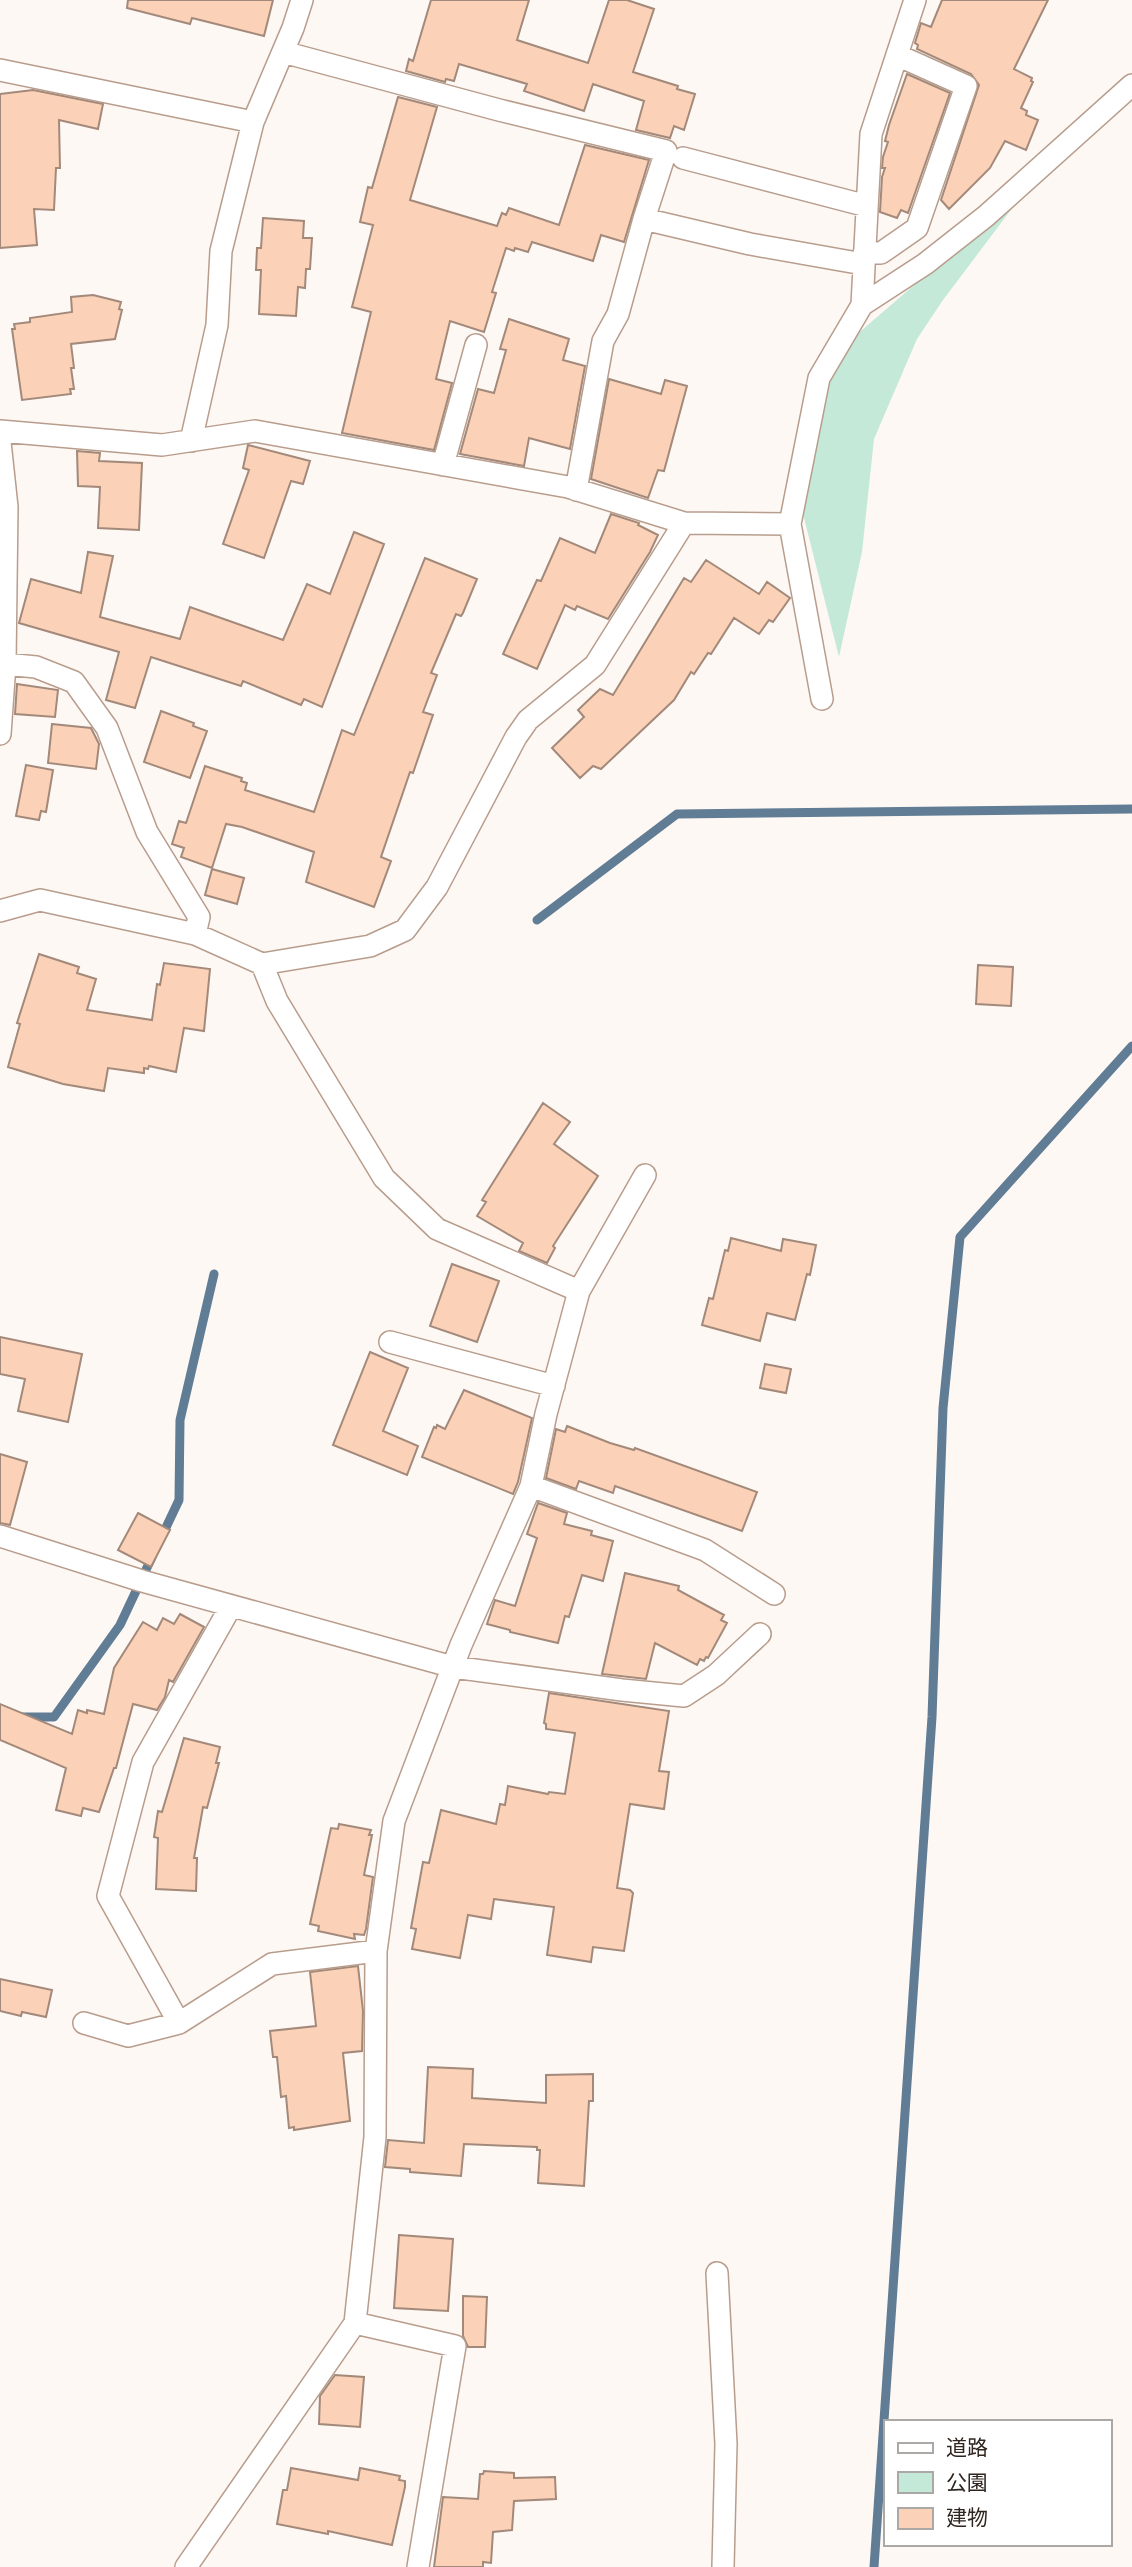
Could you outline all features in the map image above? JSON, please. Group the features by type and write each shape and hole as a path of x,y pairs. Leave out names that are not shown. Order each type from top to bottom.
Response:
{"street":[{"path":"191,441 217,325 221,251 253,122 302,0"},
{"path":"822,699 790,524 820,378 862,304 871,134 915,0"},
{"path":"283,52 666,151 618,314 603,341 576,490"},
{"path":"644,219 750,244 864,259 881,253 917,228 966,86 897,55"},
{"path":"0,70 253,122"},
{"path":"862,304 925,264 986,216 1132,85"},
{"path":"683,158 867,206"},
{"path":"443,465 476,345"},
{"path":"0,431 162,445 255,431 576,490 684,523 790,524"},
{"path":"0,442 7,508 5,664 0,734"},
{"path":"0,911 40,900 195,934 262,964 370,946 405,930 437,887 516,737 528,720 595,665 684,523"},
{"path":"5,664 36,667 74,682 107,727 147,832 199,917 195,934"},
{"path":"262,964 277,1001 384,1178 437,1228 579,1292"},
{"path":"186,2567 355,2323 374,2137 376,1951 394,1821 453,1667 531,1486 579,1292 645,1175"},
{"path":"390,1342 554,1386"},
{"path":"531,1486 705,1550 774,1594"},
{"path":"0,1536 142,1581 453,1667 684,1696 716,1675 760,1634"},
{"path":"179,2023 108,1896 144,1762 232,1606"},
{"path":"84,2023 128,2036 179,2023 272,1964 376,1951"},
{"path":"717,2273 726,2444 723,2567"},
{"path":"355,2323 456,2346 418,2567"}],"green space":[{"path":"1029,186 917,339 874,439 862,552 839,657 802,510 818,415 835,367 855,336"}],"building":[{"path":"128,0 273,0 264,36 192,18 190,24 127,8"},
{"path":"431,0 529,0 517,40 588,63 609,0 627,0 654,9 633,72 695,94 684,130 674,126 670,138 636,130 644,101 593,84 584,111 524,91 527,84 459,64 454,81 446,79 445,82 406,71 409,59 413,61"},
{"path":"942,0 1048,0 1014,69 1032,78 1033,82 1021,108 1027,111 1026,115 1038,120 1026,150 1005,141 990,168 949,209 941,200 979,85 971,74 917,49 918,45 915,43 921,23 931,27"},
{"path":"907,74 950,93 908,213 901,210 897,218 880,212 885,168 882,168 889,125"},
{"path":"33,90 103,104 98,129 59,120 60,168 56,168 54,210 34,209 37,245 0,248 0,94"},
{"path":"398,97 437,107 410,200 497,226 502,213 506,215 509,208 559,225 585,145 649,160 624,242 601,235 593,261 532,242 528,252 506,248 492,292 496,293 484,332 450,321 436,379 452,383 434,450 342,433 371,312 352,307 373,225 360,222 368,187 372,188"},
{"path":"263,218 304,221 303,238 312,238 310,269 306,269 305,288 298,287 296,316 259,314 261,270 256,270"},
{"path":"93,295 121,302 119,309 122,310 115,339 71,344 74,389 70,389 71,394 22,400 12,329 15,329 14,324 30,322 30,318 72,312 71,297"},
{"path":"509,319 569,339 563,360 585,366 570,449 529,438 524,466 460,454 478,389 494,393 506,350 500,349"},
{"path":"609,379 661,394 665,380 687,386 664,471 658,470 648,498 591,479"},
{"path":"248,445 310,461 303,484 291,481 264,558 223,544 249,470 243,468"},
{"path":"77,451 100,453 99,461 142,463 139,530 98,528 100,487 78,486"},
{"path":"611,514 639,523 638,525 658,535 608,619 577,606 575,610 565,605 537,669 503,654 537,580 541,581 560,538 595,553"},
{"path":"354,532 384,544 322,707 304,699 301,705 243,681 241,686 151,657 135,708 106,700 119,652 19,623 31,579 81,593 88,552 113,556 100,617 180,639 190,607 283,640 307,584 330,594"},
{"path":"425,558 477,579 463,613 461,616 456,614 431,673 437,675 423,712 433,715 381,857 391,861 374,907 306,882 314,852 242,827 226,824 212,868 181,857 184,848 172,844 179,821 186,823 205,766 242,778 241,781 247,783 245,790 314,812 342,730 354,735"},
{"path":"706,560 759,594 767,582 790,598 773,622 769,620 759,634 734,618 711,654 708,653 694,674 691,672 674,700 601,769 593,766 580,778 552,748 584,717 578,710 600,689 613,695 684,578 691,582"},
{"path":"17,684 58,690 55,717 15,714"},
{"path":"161,711 194,723 193,726 207,731 190,778 144,762"},
{"path":"52,724 91,728 99,744 96,769 48,763"},
{"path":"26,765 53,770 46,812 41,811 39,820 16,816"},
{"path":"212,869 244,878 237,904 205,895"},
{"path":"39,954 79,967 77,973 96,979 87,1010 152,1020 157,984 160,985 164,963 210,969 204,1031 184,1028 176,1072 149,1066 148,1069 144,1068 144,1073 108,1068 104,1091 63,1084 8,1067 20,1024 17,1023"},
{"path":"978,965 1013,967 1011,1006 976,1004"},
{"path":"543,1103 570,1122 554,1144 598,1176 553,1246 555,1248 547,1263 519,1251 523,1243 477,1216 486,1202 482,1200"},
{"path":"731,1238 781,1251 783,1239 816,1245 810,1275 807,1274 795,1320 767,1313 760,1341 702,1325 709,1298 713,1299 725,1250 728,1251"},
{"path":"452,1264 499,1281 477,1342 430,1326"},
{"path":"0,1337 82,1354 68,1422 18,1411 25,1379 0,1374"},
{"path":"370,1352 408,1368 383,1431 418,1446 407,1475 333,1445"},
{"path":"765,1364 791,1369 786,1393 760,1388"},
{"path":"464,1390 532,1418 513,1494 422,1457 434,1427 437,1425 445,1429"},
{"path":"567,1426 757,1492 742,1531 615,1486 613,1493 579,1481 576,1489 546,1478 556,1429 565,1432"},
{"path":"0,1454 27,1462 10,1525 0,1523"},
{"path":"538,1503 567,1513 564,1524 592,1531 591,1535 613,1541 603,1581 582,1575 569,1617 565,1616 558,1643 487,1624 495,1600 515,1606 537,1538 527,1534"},
{"path":"138,1513 170,1530 151,1567 118,1550"},
{"path":"625,1573 679,1586 678,1590 724,1615 721,1620 727,1623 708,1658 704,1661 700,1659 697,1665 655,1643 646,1679 602,1674"},
{"path":"180,1614 204,1627 173,1682 169,1680 165,1697 157,1710 133,1704 116,1768 99,1812 83,1808 81,1816 56,1810 66,1768 0,1740 0,1704 72,1734 78,1710 104,1714 114,1668 143,1622 157,1630 163,1618 174,1624"},
{"path":"549,1693 669,1711 659,1771 669,1772 664,1809 630,1804 617,1888 633,1893 624,1951 593,1947 591,1962 547,1955 554,1907 494,1899 491,1919 468,1915 460,1958 412,1949 416,1929 411,1928 423,1862 429,1863 441,1810 496,1824 500,1804 505,1805 508,1786 548,1794 565,1794 575,1733 546,1729 544,1723"},
{"path":"184,1738 220,1747 216,1763 219,1763 207,1808 203,1807 194,1858 197,1858 196,1891 156,1889 158,1838 154,1837 158,1811 162,1812"},
{"path":"339,1824 371,1830 369,1835 372,1835 364,1875 373,1877 366,1929 364,1935 354,1934 355,1939 318,1931 319,1926 310,1924 331,1828 338,1829"},
{"path":"358,1966 363,2011 362,2051 343,2053 350,2121 294,2130 294,2127 289,2128 286,2096 281,2097 277,2057 273,2057 270,2031 316,2026 310,1972"},
{"path":"0,1979 52,1990 46,2017 22,2012 21,2016 0,2011"},
{"path":"428,2067 473,2069 472,2098 546,2103 546,2075 593,2074 593,2101 589,2101 584,2186 538,2183 540,2150 537,2150 537,2147 464,2144 461,2176 385,2167 388,2140 424,2143"},
{"path":"399,2235 453,2239 448,2311 394,2308"},
{"path":"463,2296 487,2297 485,2347 468,2347 463,2336"},
{"path":"335,2375 364,2377 360,2427 319,2424 320,2396"},
{"path":"291,2468 358,2480 360,2468 400,2476 399,2480 405,2481 405,2487 392,2545 328,2531 328,2534 277,2524 283,2490 287,2490"},
{"path":"484,2471 514,2473 514,2478 555,2477 556,2499 514,2501 512,2530 493,2532 491,2563 483,2562 483,2567 434,2567 443,2497 478,2499 480,2474"}],"waterway":[{"path":"537,920 677,814 1132,809"},
{"path":"884,2420 932,1717 943,1408 960,1237 1132,1046"},
{"path":"161,1538 179,1500 180,1420 214,1274"},
{"path":"0,1717 54,1717 120,1625 152,1557"},
{"path":"874,2567 884,2420"}]}
